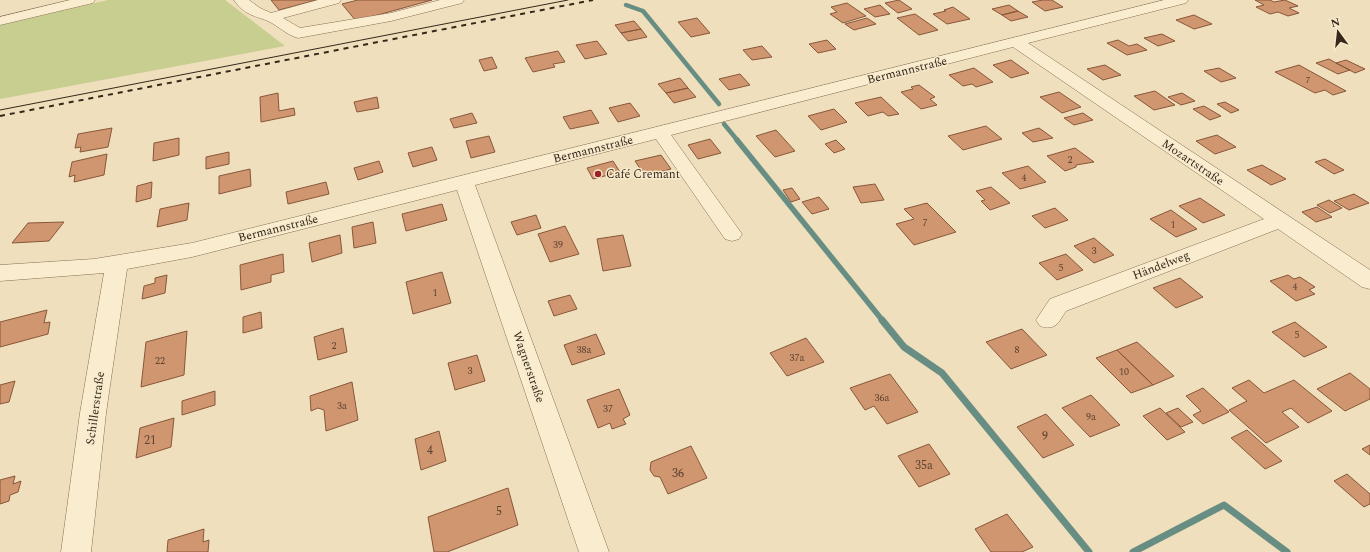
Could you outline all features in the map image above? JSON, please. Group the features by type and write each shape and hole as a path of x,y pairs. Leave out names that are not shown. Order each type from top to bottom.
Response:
{"street":[{"path":"23,0 26,15"},
{"path":"0,21 88,0"},
{"path":"241,0 255,13 262,17 271,17 334,0"},
{"path":"271,17 298,33 391,17 457,0"},
{"name":"Bermannstraße","path":"0,273 58,271 117,264 192,250 1181,0"},
{"name":"Mozartstraße","path":"1016,42 1370,282"},
{"path":"660,132 732,234"},
{"name":"Wagnerstraße","path":"464,182 594,552"},
{"name":"Händelweg","path":"1048,320 1058,305 1280,221"},
{"name":"Schillerstraße","path":"76,552 93,413 117,264"}],"green space":[{"path":"108,0 225,0 285,46 0,99 0,25"}],"building":[{"path":"271,0 317,0 279,10"},
{"path":"358,0 432,0 356,21 342,4"},
{"path":"899,0 912,9 898,13 885,3"},
{"path":"1052,0 1063,7 1045,11 1032,2"},
{"path":"1255,0 1270,0 1274,2 1285,0 1298,6 1289,8 1299,13 1288,16 1278,12 1270,14 1256,7 1264,5"},
{"path":"847,3 866,16 843,23 830,14 837,12 831,7"},
{"path":"880,5 890,14 875,17 864,9"},
{"path":"1009,5 1018,11 1002,15 992,9"},
{"path":"953,7 970,19 947,24 933,14 946,11 944,10"},
{"path":"1018,11 1028,17 1011,21 1002,15"},
{"path":"915,14 938,30 919,35 897,18"},
{"path":"1194,15 1212,24 1194,29 1176,20"},
{"path":"697,18 710,33 691,37 678,22"},
{"path":"867,18 876,24 854,30 845,24"},
{"path":"634,21 641,29 621,33 615,25"},
{"path":"641,29 647,37 628,41 621,33"},
{"path":"1162,34 1175,41 1158,46 1144,38"},
{"path":"827,40 836,49 818,53 809,44"},
{"path":"1118,40 1129,46 1137,44 1147,50 1127,55 1107,43"},
{"path":"597,41 607,54 585,59 576,45"},
{"path":"762,46 772,57 752,60 743,50"},
{"path":"558,51 565,62 553,64 555,67 533,72 525,58"},
{"path":"492,57 497,68 484,71 479,60"},
{"path":"1329,59 1350,70 1338,74 1316,63"},
{"path":"1011,60 1029,73 1011,78 993,65"},
{"path":"1346,60 1365,69 1355,73 1336,63"},
{"path":"1105,65 1121,75 1103,80 1087,69"},
{"path":"1299,65 1346,91 1333,95 1325,90 1315,93 1275,72"},
{"path":"974,68 993,82 976,87 972,84 963,86 949,75"},
{"path":"1219,68 1236,78 1221,82 1204,71"},
{"path":"740,74 750,85 729,90 719,79"},
{"path":"680,78 688,88 666,93 658,84"},
{"path":"919,85 935,97 930,99 937,105 921,109 901,92 913,89 911,87"},
{"path":"688,88 696,97 674,103 666,93"},
{"path":"1155,91 1175,105 1154,110 1134,96"},
{"path":"1059,92 1081,107 1062,113 1040,97"},
{"path":"278,93 279,111 294,108 295,115 261,122 260,97"},
{"path":"1182,93 1195,101 1181,105 1168,97"},
{"path":"377,97 379,108 357,112 354,102"},
{"path":"881,97 899,114 888,116 883,112 868,116 855,103"},
{"path":"1225,102 1239,110 1231,113 1217,104"},
{"path":"630,103 640,116 618,122 609,108"},
{"path":"1204,106 1221,116 1210,120 1193,109"},
{"path":"834,109 847,122 821,130 808,116"},
{"path":"591,110 599,123 570,129 563,117"},
{"path":"472,113 477,123 454,128 450,119"},
{"path":"1083,113 1093,120 1074,125 1064,118"},
{"path":"986,126 1002,139 963,150 948,136"},
{"path":"112,128 108,147 80,152 81,147 75,148 78,134"},
{"path":"1039,128 1053,138 1033,142 1022,133"},
{"path":"776,130 795,151 775,157 756,136"},
{"path":"1217,135 1236,147 1215,154 1196,141"},
{"path":"489,136 495,152 471,158 466,141"},
{"path":"179,138 179,155 153,161 154,143"},
{"path":"710,139 721,153 698,159 688,145"},
{"path":"836,140 845,149 834,153 825,144"},
{"path":"432,147 437,160 413,167 408,153"},
{"path":"1075,148 1094,162 1076,165 1076,167 1065,171 1047,156"},
{"path":"229,152 229,164 206,169 206,157"},
{"path":"107,154 104,175 74,182 75,175 69,177 72,162"},
{"path":"661,155 671,169 645,176 635,161"},
{"path":"1325,159 1344,170 1334,174 1315,162"},
{"path":"379,161 383,172 358,180 354,168"},
{"path":"613,161 620,172 593,179 587,168"},
{"path":"1262,165 1286,179 1271,185 1247,170"},
{"path":"1028,166 1046,182 1020,189 1002,173"},
{"path":"250,169 251,186 219,194 219,176"},
{"path":"152,182 151,198 136,202 137,186"},
{"path":"326,182 329,194 288,204 286,192"},
{"path":"875,184 884,200 861,203 853,187"},
{"path":"991,187 1010,203 990,210 981,201 985,200 976,191"},
{"path":"792,188 800,199 791,202 783,190"},
{"path":"1354,194 1369,203 1349,210 1334,201"},
{"path":"819,197 829,209 812,214 802,202"},
{"path":"1200,198 1225,215 1203,223 1179,206"},
{"path":"1329,200 1342,208 1330,213 1317,205"},
{"path":"189,203 187,220 157,227 160,209"},
{"path":"927,203 956,232 914,245 896,224 914,219 904,209"},
{"path":"442,204 447,220 406,231 402,214"},
{"path":"1317,207 1332,217 1316,222 1302,212"},
{"path":"1055,208 1068,220 1045,228 1032,216"},
{"path":"1171,210 1197,229 1176,237 1150,219"},
{"path":"536,215 541,228 517,235 511,222"},
{"path":"64,222 49,241 12,243 28,223"},
{"path":"373,222 376,243 354,248 352,227"},
{"path":"565,226 579,254 550,262 538,234"},
{"path":"340,235 342,253 312,262 309,243"},
{"path":"623,235 631,266 603,271 597,239"},
{"path":"1094,238 1114,255 1094,263 1074,246"},
{"path":"283,254 284,272 271,275 271,282 241,290 240,265"},
{"path":"1066,254 1083,270 1057,280 1039,263"},
{"path":"442,272 451,303 413,314 406,282"},
{"path":"167,275 165,293 142,299 144,286 155,283 155,278"},
{"path":"1288,275 1294,279 1300,277 1315,287 1309,290 1315,294 1296,301 1270,281"},
{"path":"1180,278 1203,297 1176,308 1153,288"},
{"path":"570,295 577,309 554,316 548,301"},
{"path":"47,310 44,323 50,322 48,334 0,347 0,322"},
{"path":"261,312 262,328 243,333 243,317"},
{"path":"1295,322 1327,347 1304,357 1272,332"},
{"path":"343,328 347,352 318,360 314,337"},
{"path":"1022,329 1047,355 1011,369 986,342"},
{"path":"187,331 184,375 141,387 146,342"},
{"path":"596,334 605,354 572,365 564,345"},
{"path":"806,338 824,362 787,376 770,353"},
{"path":"1137,342 1174,376 1153,385 1117,350"},
{"path":"1117,350 1153,385 1131,393 1096,358"},
{"path":"477,355 485,381 455,390 448,363"},
{"path":"1350,373 1370,389 1370,399 1345,411 1317,389"},
{"path":"890,374 918,412 887,424 874,406 865,410 850,388"},
{"path":"1249,380 1264,393 1294,380 1332,411 1308,423 1291,408 1282,412 1299,427 1266,443 1229,410 1247,401 1232,388"},
{"path":"15,381 9,402 0,404 0,385"},
{"path":"352,382 358,420 326,431 324,410 318,408 311,411 310,396"},
{"path":"1203,388 1229,412 1203,424 1193,415 1201,411 1186,396"},
{"path":"619,389 630,415 623,419 626,424 612,429 610,423 598,428 587,400"},
{"path":"215,391 215,405 182,415 182,401"},
{"path":"1091,395 1120,425 1090,437 1062,408"},
{"path":"1160,408 1185,432 1167,440 1143,416"},
{"path":"1178,408 1193,422 1181,427 1166,413"},
{"path":"1046,414 1074,445 1043,458 1017,427"},
{"path":"174,418 171,447 136,458 140,428"},
{"path":"1247,430 1282,461 1265,469 1231,438"},
{"path":"439,431 446,461 421,470 415,439"},
{"path":"929,444 950,474 919,487 898,456"},
{"path":"1370,445 1370,455 1362,449"},
{"path":"691,446 707,478 668,494 660,477 654,476 650,470 651,462"},
{"path":"1347,474 1370,494 1370,504 1364,507 1334,481"},
{"path":"15,476 13,484 21,481 18,492 10,495 9,501 0,504 0,480"},
{"path":"508,488 518,525 447,552 434,552 428,517"},
{"path":"1007,514 1033,547 1022,552 991,552 975,529"},
{"path":"204,529 203,542 209,540 208,552 167,552 168,540"}],"waterway":[{"path":"626,5 643,11 719,104"},
{"path":"724,124 738,141"},
{"path":"737,140 883,321"},
{"path":"882,320 904,347 942,373 1089,552"},
{"path":"1133,552 1224,505 1287,552"}],"tram line":[{"path":"0,110 568,0"}],"railway":[{"path":"0,116 593,0"}],"place":[{"name":"Café Cremant","path":"598,174"}]}
